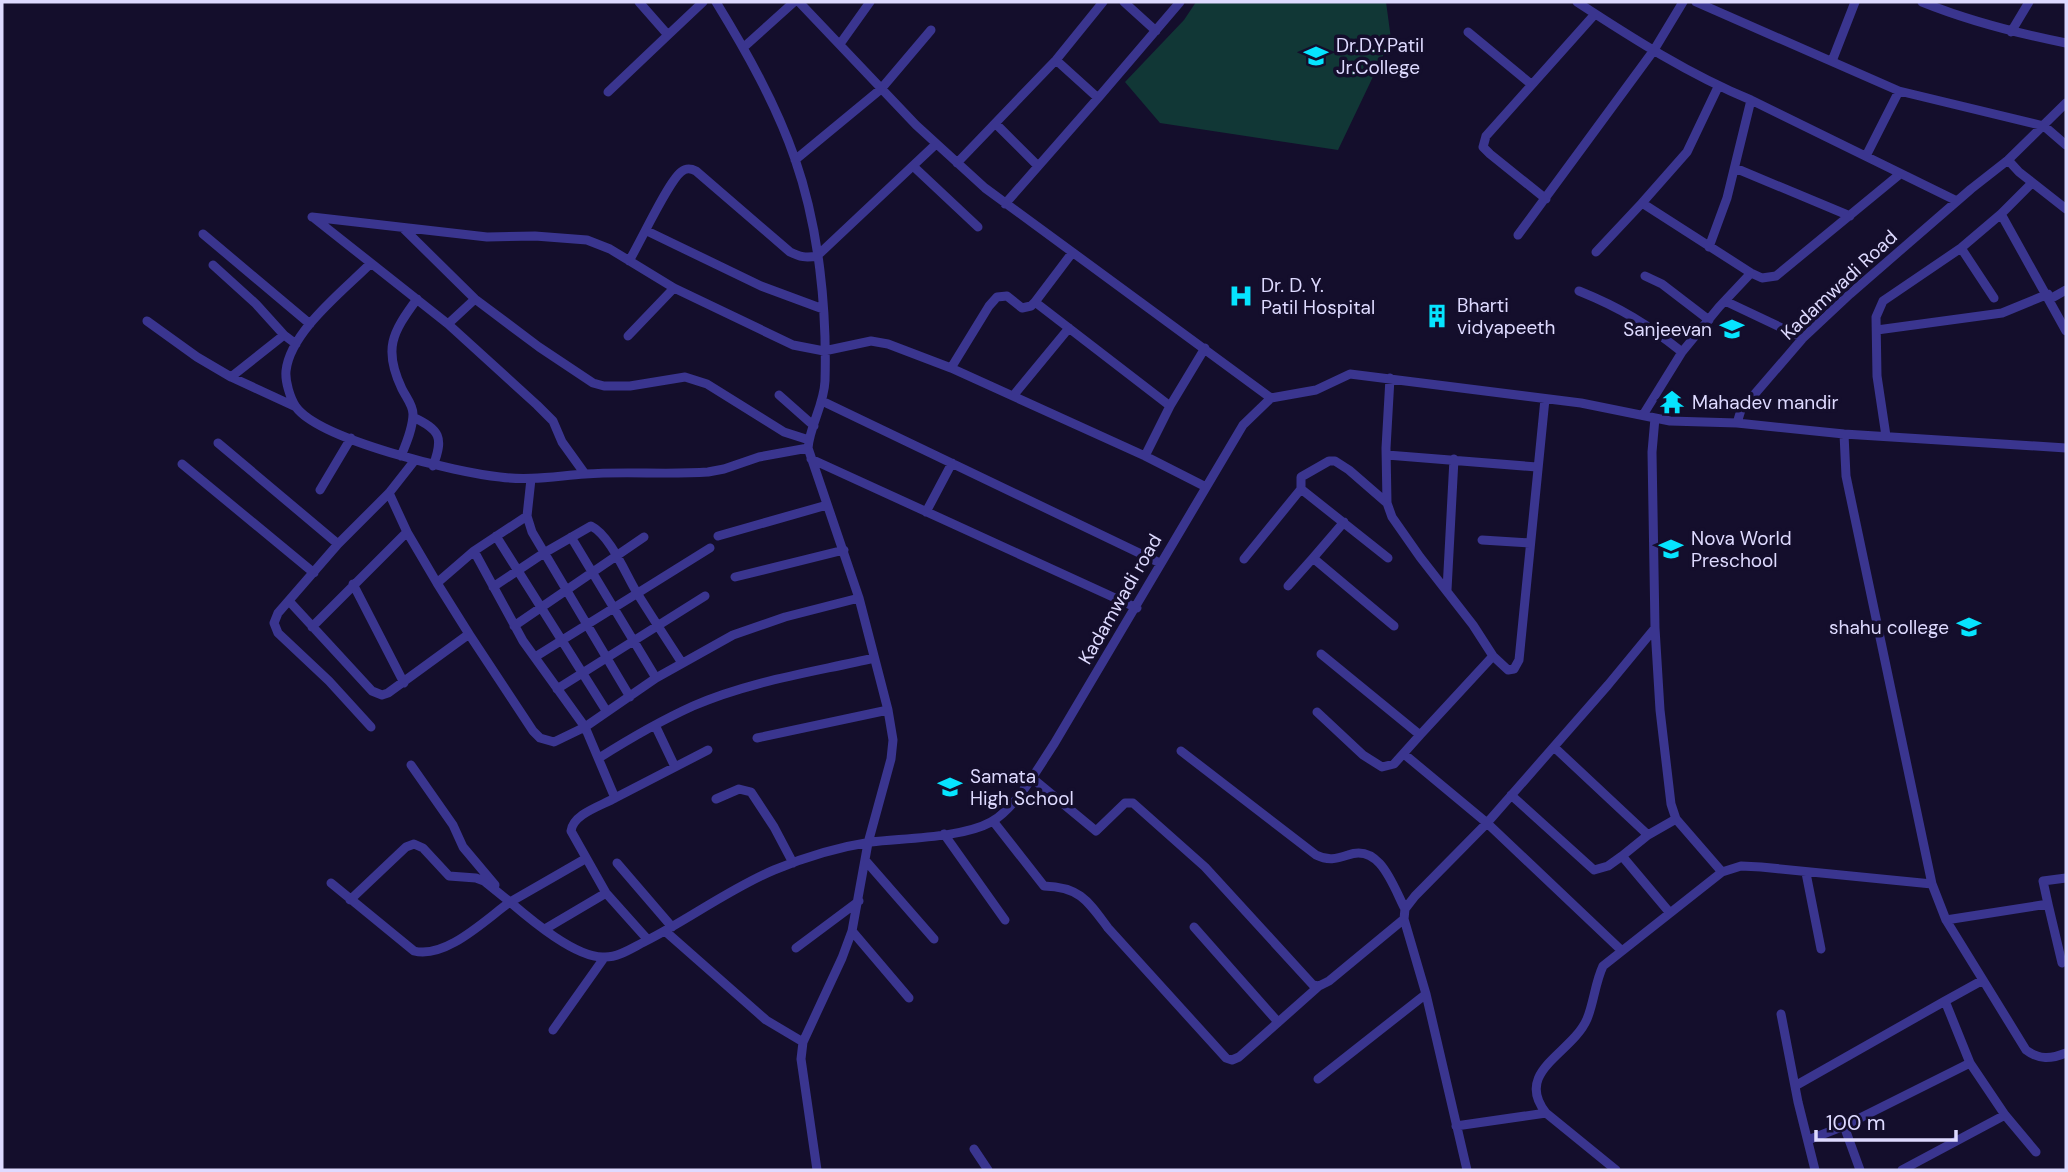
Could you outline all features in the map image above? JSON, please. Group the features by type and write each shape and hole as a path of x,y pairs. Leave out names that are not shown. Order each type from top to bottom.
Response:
{"street":[{"path":"639,2 668,35"},
{"path":"716,2 744,47 795,160 817,256 823,309 822,401 808,444 859,598 888,710 892,740 891,759 868,843 852,931 803,1042 801,1059 817,1170"},
{"path":"744,47 794,2"},
{"path":"800,2 936,144 1005,204 1271,398 1316,390 1350,374 1581,403 1670,421 1737,423 2066,448"},
{"path":"840,44 870,2"},
{"path":"957,163 1056,60 1103,2"},
{"path":"1124,2 1156,31"},
{"path":"1005,204 1180,2"},
{"path":"1577,2 1718,87 1751,100 1957,201"},
{"path":"1518,235 1654,50 1682,2"},
{"path":"1696,2 1899,91 2044,126 2066,145"},
{"path":"1832,61 1855,2"},
{"path":"1922,2 2011,32 2066,43"},
{"path":"2011,32 2029,2"},
{"path":"608,92 697,4"},
{"path":"1546,199 1490,155 1483,146 1486,136 1595,14"},
{"path":"795,160 881,89 931,30"},
{"path":"1468,32 1531,84"},
{"path":"1056,60 1098,98"},
{"path":"1596,252 1687,152 1718,87"},
{"path":"1866,156 1899,91"},
{"path":"1709,247 1727,198 1751,100"},
{"name":"Kadamwadi Road","path":"1737,423 1741,410 1803,338 1878,268 2008,160 2066,103"},
{"path":"996,124 1038,166"},
{"path":"629,261 678,175 689,168 696,171 790,252 798,257 817,256 936,144"},
{"path":"2008,160 2066,209"},
{"path":"913,166 978,227"},
{"path":"1735,168 1850,216"},
{"path":"1642,203 1762,278 1776,276 1900,174"},
{"path":"1886,436 1877,376 1876,317 1883,301 1961,248 2032,183"},
{"path":"2001,214 2049,296 2066,331"},
{"path":"585,474 547,415 448,324 312,217 487,237 535,236 587,240 610,249 674,288 793,345 824,351 871,341 888,344 1013,396 1206,487"},
{"path":"403,228 475,299 593,383 614,387 671,378 696,379 808,444"},
{"path":"647,231 761,286 823,309"},
{"path":"203,234 310,324"},
{"path":"1961,248 1994,298"},
{"path":"951,369 997,297 1007,296 1022,308 1031,306 1072,253"},
{"path":"296,407 286,374 288,360 296,344 310,324 370,264"},
{"path":"213,265 296,344"},
{"path":"1643,415 1682,352 1751,273"},
{"path":"1645,276 1662,284 1709,320"},
{"path":"628,336 674,288"},
{"path":"1877,330 2002,313 2066,290"},
{"path":"1579,291 1624,310 1682,352"},
{"path":"401,456 413,417 396,377 391,347 398,327 417,299"},
{"path":"448,324 475,299"},
{"path":"1725,301 1803,338"},
{"path":"1035,302 1170,406"},
{"path":"147,321 197,357 231,377 296,407 323,426 433,466 531,479 585,474 708,472 724,470 808,444"},
{"path":"1013,396 1069,328"},
{"path":"231,377 284,335"},
{"path":"1145,456 1170,406 1205,348"},
{"path":"1387,503 1390,378"},
{"path":"779,395 814,426"},
{"name":"Kadamwadi road","path":"993,821 1032,778 1243,425 1271,398"},
{"path":"1244,559 1301,489 1301,477 1329,461 1335,461 1387,503 1398,526 1493,656 1508,670 1514,670 1517,665 1545,399"},
{"path":"822,401 1160,563"},
{"path":"413,417 431,425 439,436 439,453 433,466"},
{"path":"1655,418 1652,452 1655,628 1667,777 1676,819 1722,872"},
{"path":"1843,433 1846,476 1933,884 1946,920 2026,1050 2034,1056 2044,1058 2066,1053"},
{"path":"320,490 351,438"},
{"path":"218,443 338,544"},
{"path":"1387,455 1537,467"},
{"path":"811,459 1136,608"},
{"path":"1447,590 1454,459"},
{"path":"371,727 329,681 275,630 275,618 338,544 389,493 415,460"},
{"path":"926,512 952,463"},
{"path":"182,464 314,573"},
{"path":"531,479 528,524 630,697"},
{"path":"1301,489 1388,558"},
{"path":"389,493 407,532 437,583 533,731 547,741 560,740 585,727 656,678 733,635 757,625 859,598"},
{"path":"718,536 827,505"},
{"path":"437,583 474,551 527,516"},
{"path":"1288,586 1344,522"},
{"path":"493,587 588,527 596,528 682,663"},
{"path":"312,627 407,532"},
{"path":"496,536 607,712"},
{"path":"571,537 656,678"},
{"path":"514,626 644,537"},
{"path":"1482,540 1530,542"},
{"path":"535,657 710,548"},
{"path":"736,577 845,550"},
{"path":"474,551 514,626 585,727 615,798"},
{"path":"1313,558 1394,626"},
{"path":"353,584 404,683"},
{"path":"557,689 705,596"},
{"path":"289,601 376,694 388,693 404,683 470,634"},
{"path":"350,900 406,847 414,844 423,848 449,876 484,881 545,929 581,951 604,958 648,940 746,884 793,863 868,843 979,828 993,821 1044,886 1076,891 1092,906 1108,929 1226,1058 1232,1060 1240,1057 1405,914 1554,747 1655,628"},
{"path":"1321,654 1420,735"},
{"path":"1317,712 1375,764 1388,767 1404,754 1493,656"},
{"path":"598,758 695,705 749,687 874,658"},
{"path":"757,738 888,710"},
{"path":"655,725 675,767"},
{"path":"1554,747 1648,835"},
{"path":"648,940 606,893 585,859 571,827 582,816 708,750"},
{"path":"1181,751 1316,855 1325,859 1338,858 1363,851 1378,861 1405,914 1467,1170"},
{"path":"1404,754 1487,823 1620,950"},
{"path":"411,765 453,825 463,847 510,902"},
{"path":"1032,778 1096,831 1125,803 1133,803 1205,867 1309,981 1319,986"},
{"path":"716,799 739,789 751,792 793,863"},
{"path":"1510,795 1594,870 1608,866 1648,835 1676,819"},
{"path":"944,834 1005,920"},
{"path":"1622,856 1670,913"},
{"path":"331,883 414,951 425,954 454,943 510,902 585,859"},
{"path":"865,860 934,939"},
{"path":"617,863 668,929 759,1014 803,1042"},
{"path":"1616,1170 1546,1113 1537,1102 1535,1092 1540,1073 1578,1035 1586,1019 1596,980 1603,966 1620,950 1722,872 1741,866 1933,884"},
{"path":"1806,873 1821,949"},
{"path":"2062,963 2043,881 2066,878"},
{"path":"545,929 606,893"},
{"path":"796,948 859,901"},
{"path":"1946,920 2048,904"},
{"path":"1194,927 1278,1022"},
{"path":"852,931 909,998"},
{"path":"553,1030 604,958"},
{"path":"1796,1086 1983,980"},
{"path":"1318,1079 1426,994"},
{"path":"1945,1001 1970,1063 2005,1115 2036,1152"},
{"path":"1781,1014 1815,1170"},
{"path":"1808,1140 1844,1126 1970,1063"},
{"path":"1456,1126 1546,1113"},
{"path":"1902,1170 2005,1115"},
{"path":"1844,1126 1860,1170"},
{"path":"974,1149 988,1170"}],"green space":[{"name":"Dr.D.Y.Patil Jr.College","path":"1196,2 1386,2 1391,39 1338,150 1160,123 1125,82 1184,20"}],"place":[{"name":"Dr.D.Y.Patil Jr.College","path":"1316,56"},
{"name":"Dr. D. Y. Patil Hospital","path":"1241,296"},
{"name":"Bharti vidyapeeth","path":"1437,316"},
{"name":"Sanjeevan","path":"1732,329"},
{"name":"Mahadev mandir","path":"1672,402"},
{"name":"Nova World Preschool","path":"1671,549"},
{"name":"shahu college","path":"1969,627"},
{"name":"Samata High School","path":"950,787"}]}
